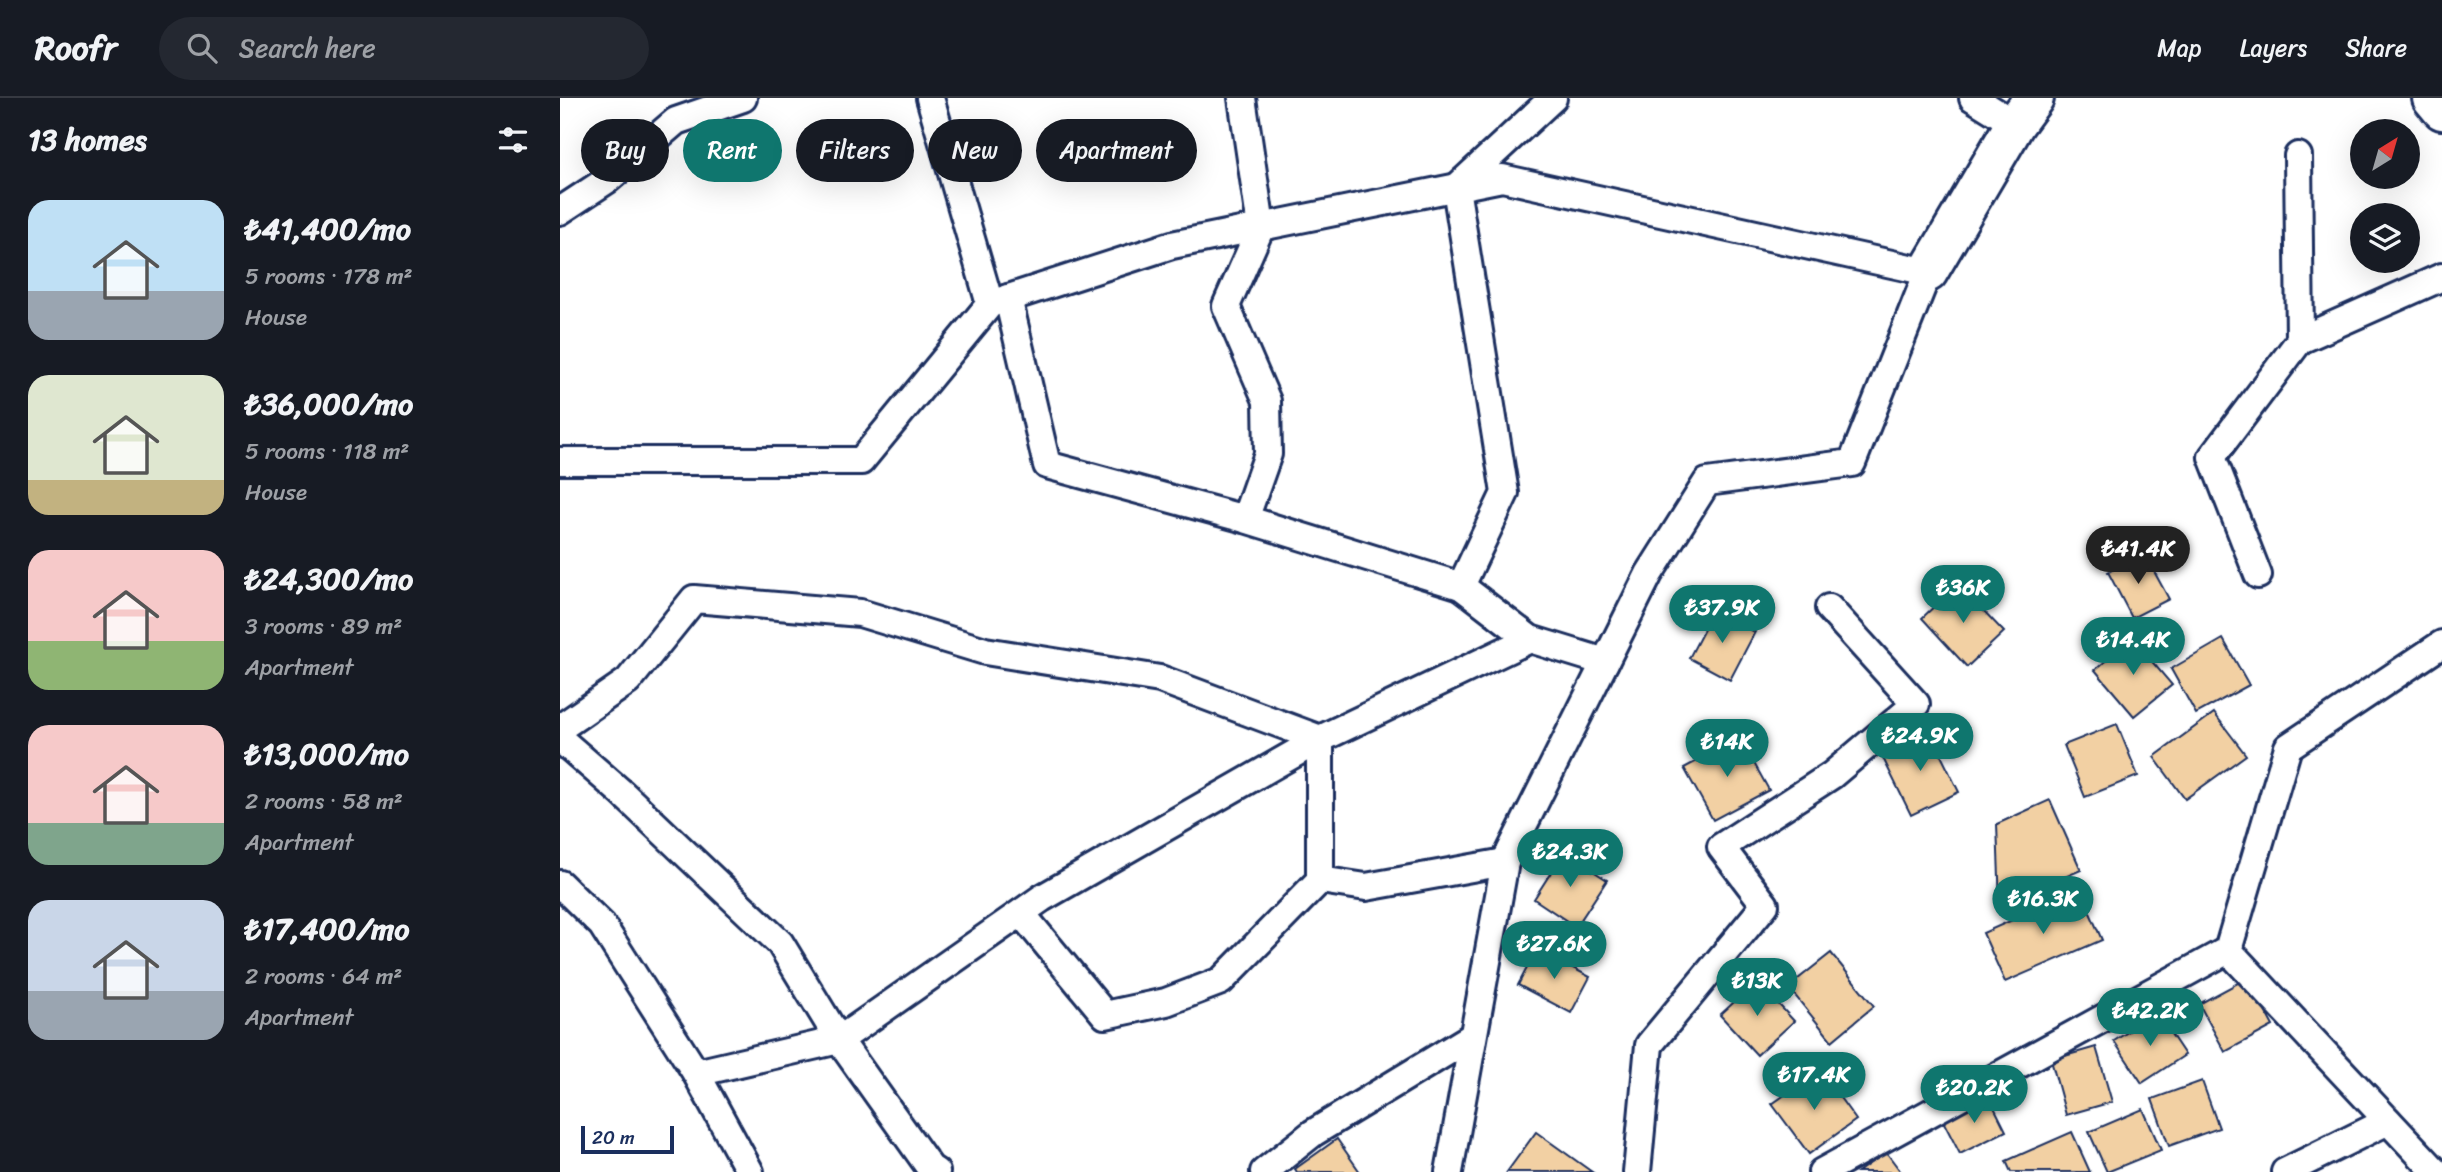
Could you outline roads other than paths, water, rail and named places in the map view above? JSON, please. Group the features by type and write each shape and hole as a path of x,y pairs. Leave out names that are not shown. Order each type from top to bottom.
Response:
{"street":[{"path":"560,211 607,180 676,121 743,98"},
{"path":"930,98 999,301 1047,465 1245,519 1461,586 1530,639 1605,662"},
{"path":"1242,98 1261,227 1226,306 1267,401 1268,454 1245,519"},
{"path":"1456,188 1553,98"},
{"path":"1449,1172 1505,862 1649,574 1707,482 1852,463 1928,272 2024,111 1973,98"},
{"path":"2432,98 2442,110"},
{"path":"2298,156 2300,340"},
{"path":"560,461 861,461 999,301 1172,244 1502,178 1928,272"},
{"path":"1456,188 1505,493 1461,586"},
{"path":"2258,575 2212,457 2300,340 2439,283"},
{"path":"560,728 628,681 694,599 860,613 985,651 1160,679 1320,738"},
{"path":"1637,1172 1649,1045 1765,905 1721,846 1832,775 1916,705 1829,608"},
{"path":"696,1073 839,1040 1042,898 1320,738 1530,639"},
{"path":"1822,1172 2228,950 2288,747 2442,644"},
{"path":"1021,913 1105,1015 1166,1002 1221,981 1320,880 1320,738"},
{"path":"560,739 622,793 780,943 839,1040 928,1171"},
{"path":"1320,880 1366,887 1505,862"},
{"path":"560,884 602,925 696,1073 750,1172"},
{"path":"2228,950 2436,1172"},
{"path":"1264,1172 1313,1133 1473,1036"},
{"path":"2285,1172 2388,1121"}]}
